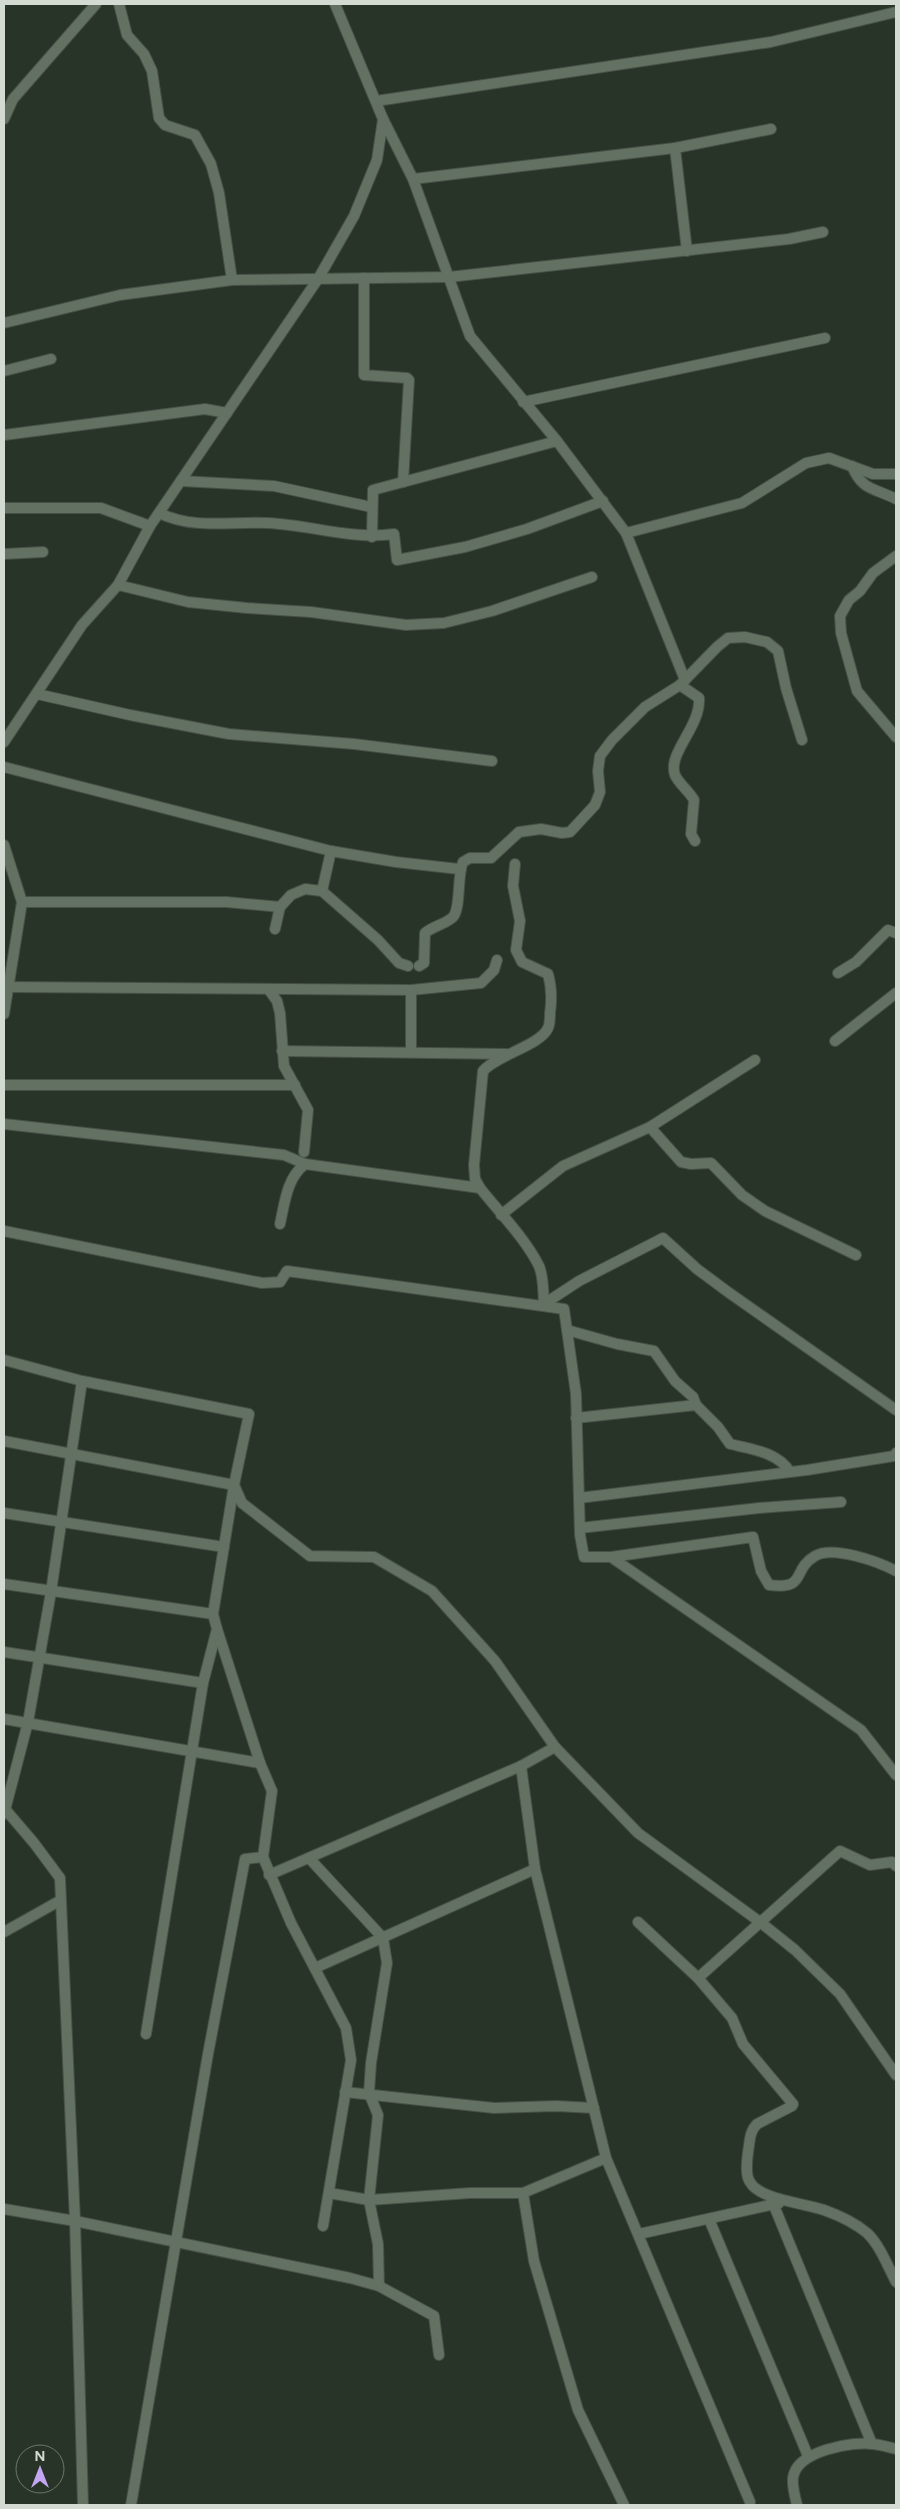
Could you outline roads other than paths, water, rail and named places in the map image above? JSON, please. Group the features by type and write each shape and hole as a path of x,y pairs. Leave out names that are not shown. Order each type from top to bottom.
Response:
{"street":[{"path":"4,119 13,99 96,4"},
{"path":"120,4 127,35 144,54 152,72 159,118 165,125 195,134 211,164 219,193 232,280"},
{"path":"335,4 383,119 413,179 470,336 557,441 626,533 682,682 699,698 697,720 675,759 675,774 694,800 691,834 696,841"},
{"path":"376,100 771,42 896,12"},
{"path":"4,742 82,625 118,584 150,526 318,279 354,216 377,160 383,119"},
{"path":"413,179 675,148 771,129"},
{"path":"675,148 687,251"},
{"path":"4,323 120,295 232,280 449,277 788,239 823,232"},
{"path":"364,278 364,375 407,378 409,380 403,482"},
{"path":"523,402 825,338"},
{"path":"4,371 51,359"},
{"path":"4,435 204,409 227,414"},
{"path":"372,537 373,490 557,441"},
{"path":"626,533 742,503 806,463 828,458 873,474 896,474"},
{"path":"852,466 857,480 869,489 896,499"},
{"path":"181,481 274,486 372,507"},
{"path":"159,513 175,520 193,524 270,523 372,537 395,534 397,560 465,547 526,529 602,501"},
{"path":"4,508 100,508 150,526"},
{"path":"4,554 43,552"},
{"path":"896,556 873,573 860,591 849,600 840,616 841,633 857,691 896,737"},
{"path":"118,584 188,602 311,612 406,625 444,623 492,611 592,577"},
{"path":"419,966 424,963 425,933 451,918 456,911 459,869 462,862 470,858 491,858 519,832 541,829 562,833 570,832 594,805 600,792 598,771 600,756 645,707 682,682 728,638 745,636 774,646 778,651 786,688 802,740"},
{"path":"37,694 130,715 229,734 354,744 492,761"},
{"path":"4,767 332,851 396,862 459,869"},
{"path":"4,846 22,902 6,988 4,1014"},
{"path":"322,891 332,851"},
{"path":"515,864 513,886 520,921 516,950 522,962 548,974 553,994 548,1028 545,1033 521,1049 491,1063 483,1071 474,1165 475,1179 480,1188 539,1267 543,1281 544,1304"},
{"path":"275,929 280,907 298,890 322,891 378,940 399,963 408,966"},
{"path":"22,902 217,902 280,907"},
{"path":"838,973 856,962 888,930 896,933"},
{"path":"6,988 411,990 481,982 494,970 497,960"},
{"path":"269,990 277,1001 280,1013 284,1066 308,1110 309,1117 304,1152"},
{"path":"411,990 411,1051"},
{"path":"835,1041 896,993"},
{"path":"282,1051 411,1051 508,1054"},
{"path":"501,1215 563,1166 650,1127 755,1060"},
{"path":"4,1085 295,1085"},
{"path":"4,1124 284,1154 305,1164 480,1188"},
{"path":"650,1127 681,1162 691,1164 711,1163 742,1195 765,1211 856,1256"},
{"path":"280,1224 290,1182 295,1172 305,1164"},
{"path":"4,1231 262,1283 280,1282 287,1270 544,1304 564,1309 576,1394 580,1528 584,1557 611,1557 753,1537 761,1571 769,1585 785,1588 798,1580 802,1569 816,1555 837,1551 885,1565 896,1571"},
{"path":"544,1304 579,1280 663,1238 697,1269 728,1292 896,1410"},
{"path":"567,1330 617,1344 654,1351 675,1381 692,1396 696,1405 718,1427 730,1444 763,1452 785,1463 790,1472"},
{"path":"4,1360 82,1381 249,1414 234,1485 213,1614 260,1763 272,1792 263,1857 269,1875 291,1923 346,2028 351,2060 323,2226"},
{"path":"82,1381 51,1592 28,1722 4,1812 34,1842 60,1878 75,2221 83,2505"},
{"path":"576,1418 696,1405"},
{"path":"4,1441 234,1485"},
{"path":"579,1498 790,1472 894,1456 896,1453"},
{"path":"234,1485 242,1503 310,1556 374,1558 432,1590 496,1661 555,1747 638,1833 760,1922 795,1950 840,1994 896,2074"},
{"path":"580,1528 759,1508 841,1502"},
{"path":"4,1513 224,1547"},
{"path":"611,1557 860,1730 896,1775"},
{"path":"4,1584 213,1614"},
{"path":"146,2034 203,1683 217,1629"},
{"path":"4,1652 203,1683"},
{"path":"4,1719 260,1763"},
{"path":"269,1875 521,1766 555,1747"},
{"path":"521,1766 535,1868 606,2158 750,2502"},
{"path":"698,1978 840,1851 870,1865 892,1862 896,1866"},
{"path":"131,2505 208,2054 245,1859 263,1857"},
{"path":"309,1858 383,1938 387,1963 371,2062 369,2094 378,2115 369,2200 378,2244 379,2286"},
{"path":"315,1968 535,1868"},
{"path":"4,1932 61,1900"},
{"path":"638,1922 698,1978 732,2018 743,2044 793,2104 757,2124 751,2134 747,2162 748,2181 754,2188 772,2200 872,2444"},
{"path":"345,2092 494,2108 594,2108"},
{"path":"329,2193 369,2200 470,2193 523,2193 606,2158"},
{"path":"523,2193 534,2261 578,2410 624,2505"},
{"path":"639,2234 709,2218 772,2200 787,2200 824,2210 845,2219 867,2233 874,2241 896,2282"},
{"path":"4,2209 75,2221 379,2286 434,2316 439,2355"},
{"path":"709,2218 808,2456"},
{"path":"796,2505 792,2478 798,2466 808,2456 837,2447 872,2444 896,2449"}]}
